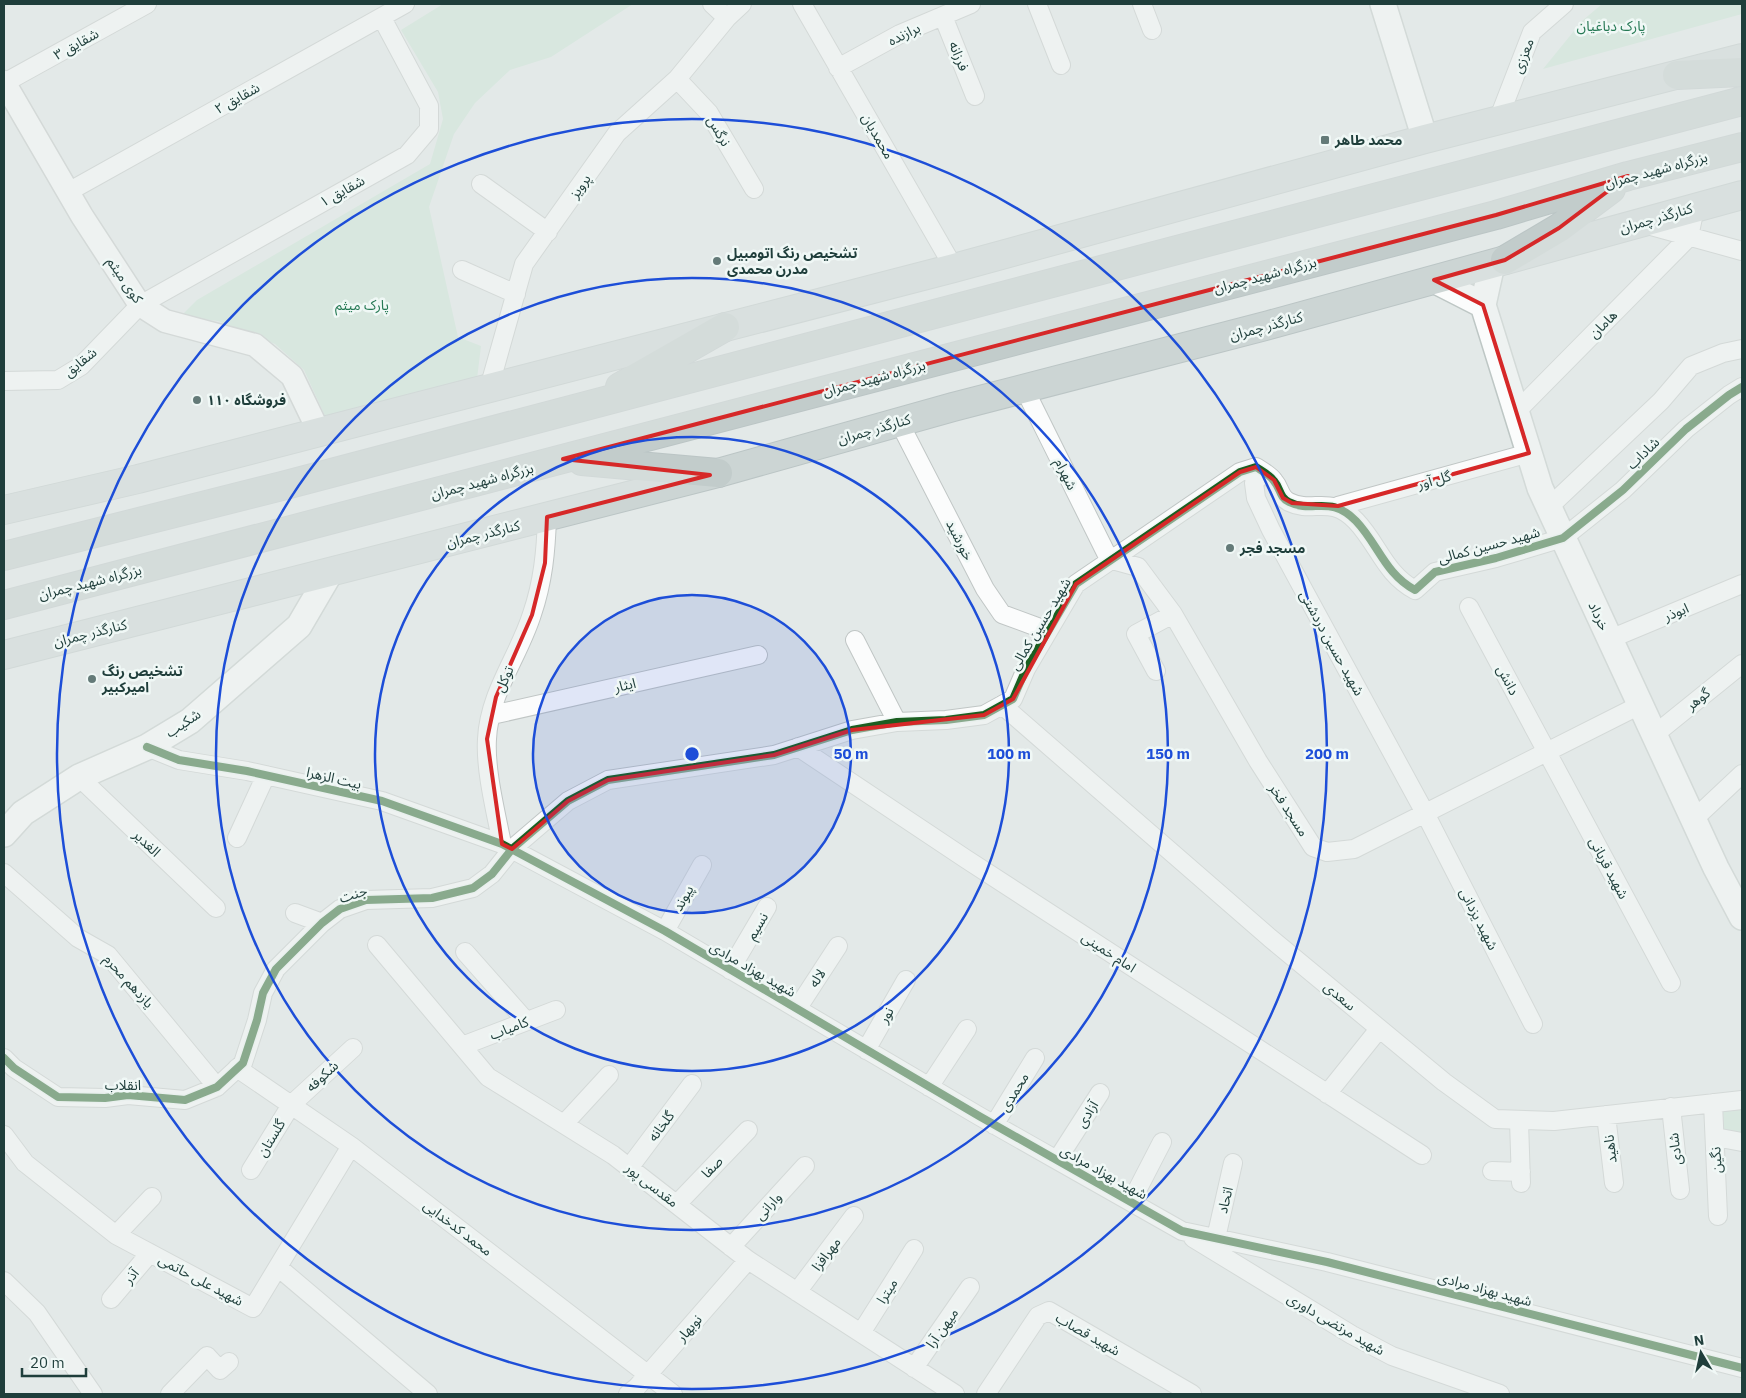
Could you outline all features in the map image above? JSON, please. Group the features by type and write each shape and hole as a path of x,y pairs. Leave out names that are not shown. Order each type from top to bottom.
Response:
{"highway":[{"path":"1677,75 1742,72"},
{"path":"4,556 1742,101"},
{"name":"بزرگراه شهید چمران","path":"4,604 563,460 1496,215 1628,176 1742,147"},
{"path":"1498,262 1559,228 1628,176"},
{"path":"586,405 725,327"},
{"path":"563,460 718,473"}],"main road":[{"path":"1383,4 1424,139"},
{"path":"4,510 138,479 954,268 1424,139 1742,58"},
{"name":"کنارگذر چمران","path":"4,655 718,473 1024,388 1434,280 1742,195"},
{"path":"1434,280 1483,305 1498,262"},
{"name":"خرداد","path":"1483,305 1540,488 1693,820 1742,917"},
{"name":"شکیب","path":"4,834 23,813 79,777 147,747 190,721 236,684 299,626 330,573"}],"street":[{"name":"شقایق ۳","path":"4,83 147,4"},
{"name":"شقایق ۲","path":"68,192 405,4"},
{"path":"712,4 727,18"},
{"name":"پرویز","path":"489,388 524,264 617,133 677,78 727,18 742,4"},
{"name":"محمدیان","path":"802,4 954,268"},
{"name":"برازنده","path":"838,68 900,34 972,4"},
{"path":"1036,4 1061,65"},
{"path":"1142,4 1152,30"},
{"name":"معززی","path":"1498,120 1532,32 1564,4"},
{"name":"فرزانه","path":"943,16 975,96"},
{"name":"شقایق ۱","path":"140,305 407,155 429,130 430,106 382,18"},
{"name":"نرگس","path":"677,78 709,112 754,189"},
{"name":"کوی میثم","path":"4,83 68,192 140,305 165,321 256,345 292,376 319,432"},
{"path":"481,184 548,232"},
{"path":"1689,237 1695,208"},
{"path":"1639,223 1742,251"},
{"name":"هامان","path":"1517,411 1689,237"},
{"path":"462,270 516,294"},
{"name":"شقایق","path":"4,380 58,380 81,366 140,305"},
{"name":"شاداب","path":"1549,507 1661,401 1691,366 1723,353 1742,349"},
{"name":"شاداب","path":"1563,538 1623,490 1686,429 1728,395 1742,387"},
{"name":"شهرام","path":"1024,388 1109,559"},
{"name":"خورشید","path":"899,422 985,589 1002,614 1048,631"},
{"name":"گل آور","path":"1338,506 1529,453"},
{"name":"شهید حسین کمالی","path":"507,847 568,801 608,780 774,755 852,730 897,722 946,720 984,715 1013,698 1048,631 1076,584 1109,559 1240,472 1256,467 1263,472"},
{"path":"1263,472 1274,480 1283,498 1292,503 1338,506"},
{"name":"شهید حسین دردشتی","path":"1263,472 1254,483 1256,498 1425,814"},
{"name":"شهید حسین کمالی","path":"1338,506 1356,521 1387,567 1401,583 1415,590 1436,572 1496,558 1563,538"},
{"name":"توکل","path":"507,847 492,786 487,739 496,697 532,615 545,563 547,517"},
{"name":"مسجد فخر","path":"1109,559 1138,567 1173,614 1258,761 1313,847 1328,852 1354,849 1640,705"},
{"name":"ابوذر","path":"1610,639 1742,584"},
{"name":"دانش","path":"1469,607 1546,752"},
{"path":"1156,670 1136,634 1173,614"},
{"path":"855,640 897,722"},
{"name":"ایثار","path":"492,715 758,655"},
{"name":"گوهر","path":"1654,735 1742,664"},
{"name":"سعدی","path":"1002,704 1270,938 1444,1082 1495,1119 1554,1122 1742,1100"},
{"name":"بیت الزهرا","path":"147,747 179,760 266,775 382,801 507,847"},
{"name":"امام خمینی","path":"798,747 1422,1155"},
{"name":"شهید قربانی","path":"1546,752 1671,983"},
{"path":"1693,820 1742,774"},
{"path":"237,838 266,775"},
{"name":"الغدیر","path":"79,777 216,908"},
{"name":"شهید یزدانی","path":"1425,814 1533,1024"},
{"name":"جنت","path":"240,1065 257,1020 264,992 276,970 322,924 340,909 366,900 432,898 473,888 492,874 507,847"},
{"name":"شهید بهزاد مرادی","path":"507,847 664,931 994,1125 1182,1231 1327,1262 1742,1368"},
{"name":"پیوند","path":"664,931 702,865"},
{"name":"یازدهم محرم","path":"4,873 78,938 108,955 217,1086"},
{"name":"نسیم","path":"730,970 768,907"},
{"path":"296,913 322,924"},
{"name":"مقدسی پور","path":"377,945 488,1077 630,1168 748,1260 955,1394"},
{"name":"لاله","path":"797,1009 838,946"},
{"path":"466,952 526,1021"},
{"name":"نور","path":"866,1050 906,980"},
{"name":"کامیاب","path":"462,1046 556,1010"},
{"path":"929,1087 967,1028"},
{"path":"1327,1094 1379,1028"},
{"name":"شکوفه","path":"291,1105 353,1048"},
{"name":"انقلاب","path":"4,1058 14,1068 58,1097 105,1098 128,1095 185,1100 217,1086 240,1065"},
{"name":"محمدی","path":"994,1125 1034,1058"},
{"name":"محمد کدخدایی","path":"240,1065 291,1105 351,1146 673,1394"},
{"path":"564,1124 609,1074"},
{"name":"گلخانه","path":"630,1168 692,1084"},
{"name":"آزادی","path":"1057,1160 1100,1093"},
{"name":"نگین","path":"1713,1103 1718,1216"},
{"name":"گلستان","path":"251,1170 291,1105"},
{"name":"شادی","path":"1671,1107 1680,1190"},
{"name":"ناهید","path":"1606,1115 1614,1183"},
{"path":"1492,1170 1521,1177 1519,1121"},
{"name":"صفا","path":"676,1204 748,1130"},
{"name":"شهید علی حاتمی","path":"4,1135 25,1163 116,1235 253,1308 279,1268 351,1146"},
{"path":"1715,1137 1742,1142"},
{"path":"1131,1202 1162,1142"},
{"name":"اتحاد","path":"1216,1238 1233,1163"},
{"name":"وارانی","path":"732,1247 804,1166"},
{"path":"116,1235 152,1197"},
{"name":"مهرافزا","path":"797,1292 854,1216"},
{"name":"شهید مرتضی داوری","path":"1182,1231 1376,1348 1392,1356 1500,1394"},
{"name":"میترا","path":"861,1333 914,1249"},
{"name":"آذر","path":"111,1299 150,1253"},
{"name":"نوبهار","path":"628,1394 648,1375 748,1260"},
{"path":"279,1268 428,1394"},
{"path":"4,1281 37,1313 93,1394"},
{"name":"میهن آرا","path":"914,1368 970,1287"},
{"name":"شهید قصاب","path":"986,1394 1038,1316 1049,1311 1192,1394"},
{"path":"170,1394 207,1356 220,1370 229,1362"}],"highlighted area":[{"path":"1628,176 1559,228 1505,260 1434,280 1483,305 1529,453 1338,506 1292,503 1283,498 1274,480 1256,467 1240,472 1076,584 1013,699 984,715 852,730 774,755 608,780 568,801 512,849 502,844 487,739 496,697 532,615 545,563 547,517 710,475 563,459 1496,215"}],"green space":[{"name":"پارک میثم","path":"443,4 633,4 551,57 510,70 475,103 454,134 429,207 458,337 481,346 477,379 326,418 304,370 275,344 218,321 181,316 197,300 430,164 443,119 438,92 401,30"},
{"name":"پارک دباغیان","path":"1602,4 1742,4 1742,14 1543,69 1582,21"},
{"path":"1742,1107 1742,1136 1724,1133 1723,1109"}],"cycle path":[{"path":"4,1058 14,1068 58,1097 105,1098 128,1095 185,1100 217,1087 243,1063 257,1020 263,993 276,969 322,923 340,909 366,900 432,898 473,888 492,874 512,849 568,801 608,780 774,755 852,730 897,722 946,720 984,715 1013,699 1026,669 1076,584 1240,472 1256,467 1266,473 1276,484 1283,498 1289,502 1306,506 1330,506 1347,513 1364,530 1396,576 1415,590 1435,572 1496,558 1563,538 1623,490 1686,429 1742,387"},
{"path":"147,747 179,760 247,771 382,801 502,844 665,931 979,1116 1182,1231 1327,1262 1742,1368"}],"place":[{"name":"محمد طاهر","path":"1325,140"},
{"name":"تشخیص رنگ اتومبیل مدرن محمدی","path":"717,261"},
{"name":"فروشگاه ۱۱۰","path":"197,400"},
{"name":"مسجد فجر","path":"1230,548"},
{"name":"تشخیص رنگ امیرکبیر","path":"92,679"}]}
